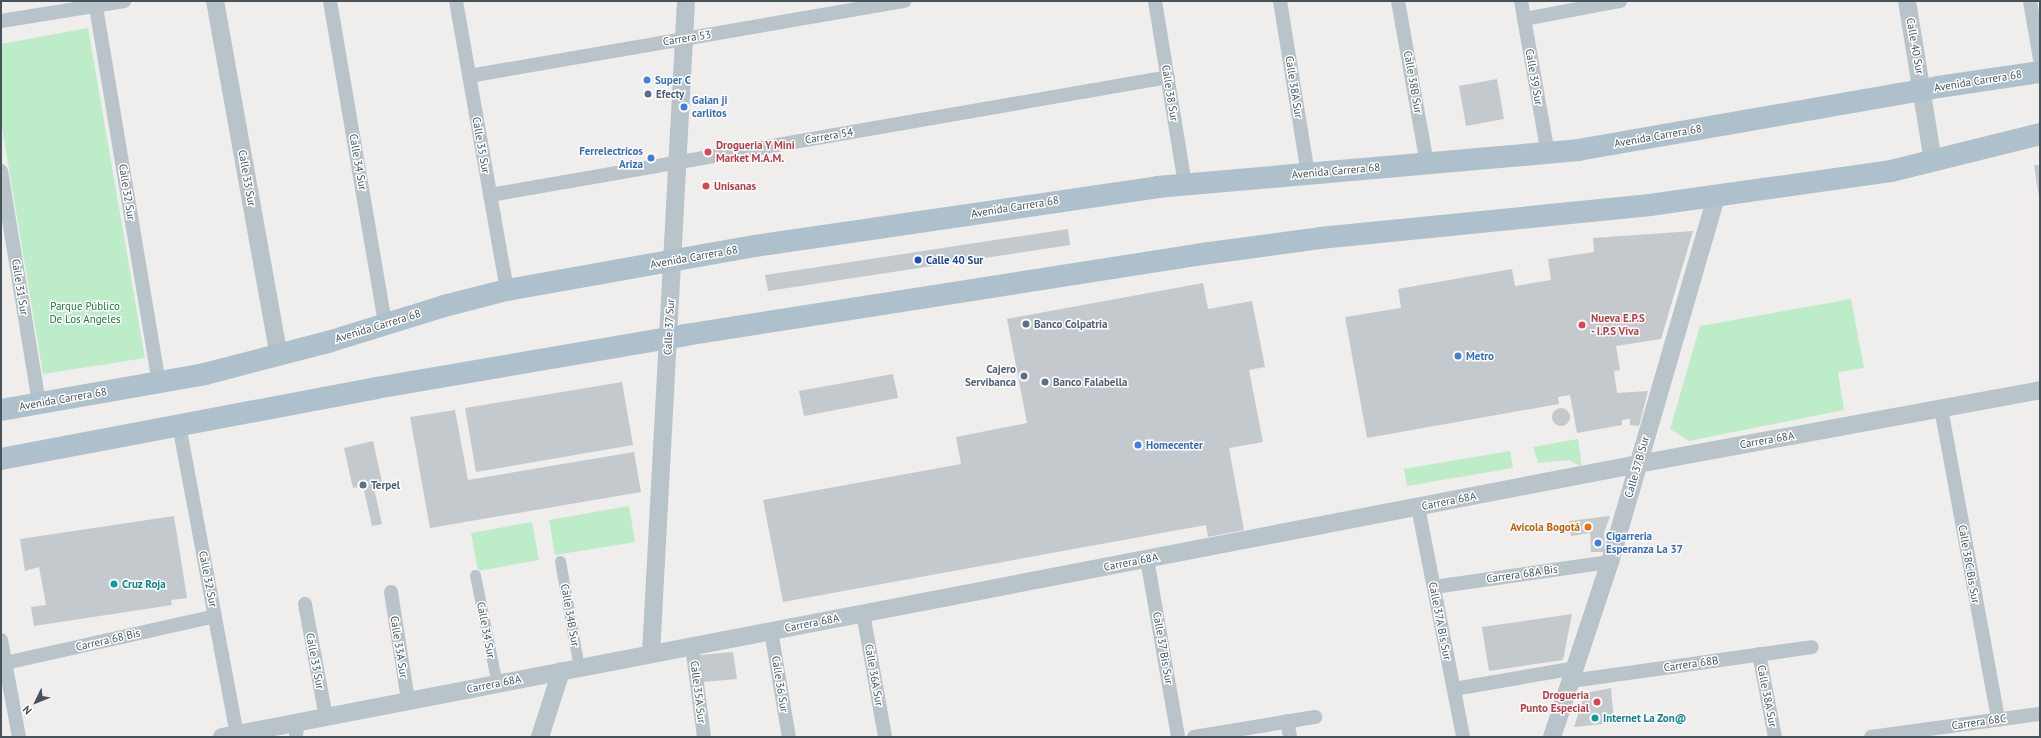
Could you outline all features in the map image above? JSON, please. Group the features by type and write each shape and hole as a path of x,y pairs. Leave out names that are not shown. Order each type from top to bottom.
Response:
{"main road":[{"name":"Avenida Carrera 68","path":"1,410 159,382 279,355 506,290 672,261 1102,194 1185,184 1548,154 1923,90 2040,72"},
{"path":"1,459 376,388 668,338 1202,254 1320,238 1716,196 1891,171 1934,162 2040,134"}],"street":[{"path":"1,21 95,3 124,1"},
{"name":"Calle 33 Sur","path":"215,1 279,355"},
{"name":"Calle 34 Sur","path":"330,1 385,324"},
{"name":"Calle 35 Sur","path":"456,1 506,290"},
{"name":"Calle 37 Sur","path":"652,654 686,1"},
{"name":"Carrera 53","path":"469,76 905,1"},
{"name":"Calle 38 Sur","path":"1155,1 1185,184"},
{"name":"Calle 38A Sur","path":"1280,1 1308,173"},
{"name":"Calle 38B Sur","path":"1398,1 1428,164"},
{"name":"Calle 39 Sur","path":"1521,1 1548,154"},
{"path":"1524,19 1620,1"},
{"name":"Calle 40 Sur","path":"1907,1 1934,162"},
{"path":"2030,1 2040,59"},
{"name":"Calle 32 Sur","path":"95,3 159,382"},
{"name":"Carrera 54","path":"490,195 1168,77"},
{"name":"Calle 31 Sur","path":"1,171 39,404"},
{"name":"Calle 37B Sur","path":"1552,737 1610,562 1716,196"},
{"name":"Carrera 68A","path":"229,736 297,730 326,717 561,671 1638,464 2040,390"},
{"name":"Calle 38C Bis Sur","path":"1941,408 1998,720"},
{"name":"Calle 32 Sur","path":"179,425 214,616 229,736"},
{"name":"Calle 37A Bis Sur","path":"1418,507 1463,736"},
{"name":"Calle 37 Bis Sur","path":"1147,559 1178,737"},
{"name":"Calle 34B Sur","path":"560,562 579,668"},
{"name":"Carrera 68A Bis","path":"1434,587 1610,562"},
{"name":"Calle 34 Sur","path":"475,575 497,684"},
{"name":"Calle 33A Sur","path":"391,592 408,701"},
{"name":"Calle 33 Sur","path":"305,604 326,717"},
{"name":"Calle 36A Sur","path":"863,613 885,737"},
{"name":"Carrera 68 Bis","path":"3,664 214,616"},
{"name":"Calle 36 Sur","path":"771,631 788,737"},
{"path":"1,640 3,664 19,737"},
{"name":"Calle 35A Sur","path":"692,646 704,737"},
{"name":"Carrera 68B","path":"1454,689 1812,647"},
{"name":"Calle 38A Sur","path":"1759,654 1775,737"},
{"path":"540,737 561,671"},
{"name":"Carrera 68C","path":"1871,737 1911,734 2040,714"},
{"path":"1194,737 1315,717"},
{"path":"1288,721 1290,737"}],"green space":[{"name":"Parque Público De Los Angeles","path":"88,28 145,358 43,374 1,121 1,44"},
{"path":"1851,299 1864,368 1838,372 1844,410 1689,441 1670,429 1700,326"},
{"path":"1578,439 1582,467 1569,460 1538,463 1533,447"},
{"path":"1510,451 1513,468 1407,486 1404,469"},
{"path":"629,506 635,542 555,555 549,520"},
{"path":"532,522 539,560 478,571 471,533"}],"building":[{"path":"1497,79 1504,119 1466,126 1459,86"},
{"path":"2034,165 2040,165 2040,198 2039,198"},
{"name":"Calle 40 Sur","path":"1068,229 1070,245 768,291 765,275"},
{"name":"Metro","path":"1693,231 1661,339 1616,346 1620,370 1614,371 1617,393 1648,391 1639,426 1630,425 1630,419 1622,420 1622,425 1577,433 1570,395 1558,397 1559,404 1367,438 1345,317 1401,308 1398,289 1512,269 1515,286 1551,280 1548,259 1594,252 1593,238"},
{"name":"Homecenter","path":"1203,283 1208,309 1252,301 1265,367 1249,370 1263,442 1229,448 1244,530 1208,537 1206,525 783,602 763,500 961,464 956,437 1027,423 1007,319"},
{"path":"893,374 898,398 804,416 799,391"},
{"path":"622,382 633,445 476,472 465,408"},
{"path":"1561,408 1567,411 1570,417 1567,423 1561,426 1555,423 1552,417 1555,411"},
{"path":"455,410 468,480 634,452 641,492 430,528 410,417"},
{"name":"Terpel","path":"373,441 382,482 373,484 382,524 372,526 363,486 353,488 344,448"},
{"name":"Cruz Roja","path":"174,516 187,598 171,600 172,605 34,626 31,607 46,605 39,567 25,571 20,539"},
{"name":"Avicola Bogotá","path":"1610,516 1604,533 1605,552 1591,552 1590,533 1571,536 1569,521"},
{"path":"1572,614 1563,660 1489,671 1482,627"},
{"path":"733,652 737,679 703,682 700,655"},
{"path":"1611,688 1614,723 1574,727 1585,693"}],"place":[{"name":"Super C","path":"647,80"},
{"name":"Efecty","path":"648,94"},
{"name":"Galan ji carlitos","path":"684,107"},
{"name":"Drogueria Y Mini Market M.A.M.","path":"708,152"},
{"name":"Ferrelectricos Ariza","path":"651,158"},
{"name":"Unisanas","path":"706,186"},
{"name":"Calle 40 Sur","path":"918,260"},
{"name":"Banco Colpatria","path":"1026,324"},
{"name":"Nueva E.P.S - I.P.S Viva","path":"1582,325"},
{"name":"Metro","path":"1458,356"},
{"name":"Cajero Servibanca","path":"1024,376"},
{"name":"Banco Falabella","path":"1045,382"},
{"name":"Homecenter","path":"1138,445"},
{"name":"Terpel","path":"363,485"},
{"name":"Avicola Bogotá","path":"1588,527"},
{"name":"Cigarreria Esperanza La 37","path":"1598,543"},
{"name":"Cruz Roja","path":"114,584"},
{"name":"Drogueria Punto Especial","path":"1597,702"},
{"name":"Internet La Zon@","path":"1595,718"}]}
